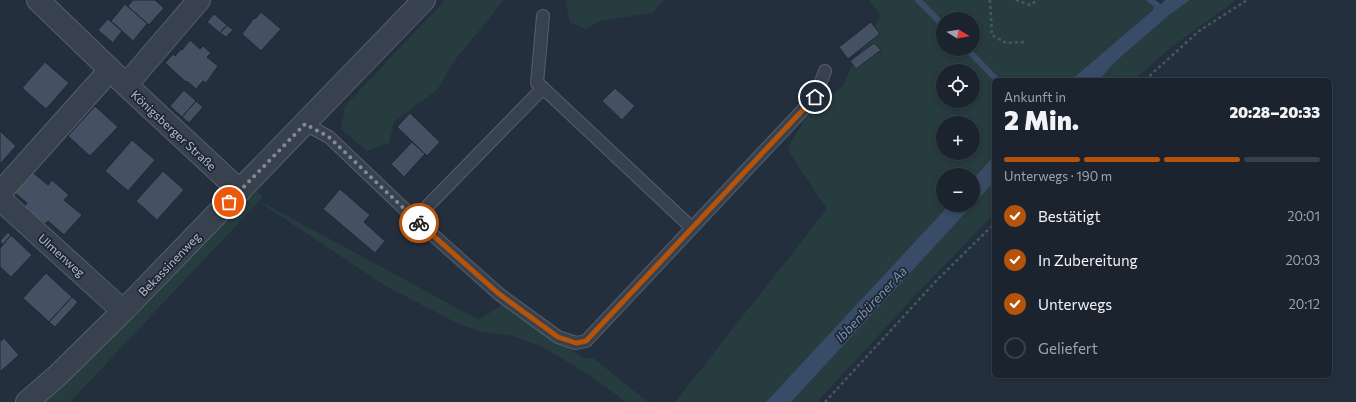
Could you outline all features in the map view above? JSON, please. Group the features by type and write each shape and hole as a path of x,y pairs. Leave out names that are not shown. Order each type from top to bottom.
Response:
{"street":[{"name":"Königsberger Straße","path":"38,0 240,192"},
{"name":"Königsberger Straße","path":"126,85 199,0"},
{"name":"Bekassinenweg","path":"26,402 57,376 123,311 240,192 424,0"},
{"path":"0,193 110,70"},
{"name":"Ulmenweg","path":"0,199 123,311"}],"lane":[{"path":"543,16 537,83 692,228"},
{"path":"305,124 329,137 414,219 499,294 558,337 576,343 586,341 815,97 825,71"},
{"path":"414,219 543,88"}],"path":[{"path":"990,0 992,34 1006,43 1024,42"},
{"path":"1016,0 1030,5 1038,0"},
{"path":"1147,78 1199,31 1247,0"},
{"path":"825,402 937,280 992,226"}],"green space":[{"path":"445,0 504,0 455,60 437,90 394,122 389,143 367,151 341,129 345,106"},
{"path":"565,0 664,0 652,13 601,21 585,29 570,22"},
{"path":"869,0 1146,0 1154,6 1153,10 1073,78 992,78 992,158 980,171 980,168 936,168 936,212 942,212 766,402 674,402 827,209 787,149 811,110 844,85 848,74 881,15"},
{"path":"1190,0 1236,0 1169,49 1136,78 1101,78 1115,62 1169,15"},
{"path":"992,184 992,216 911,300 817,402 791,402 966,212 980,212 980,197"},
{"path":"254,189 263,197 70,402 41,402"},
{"path":"261,203 479,320 503,304 584,358 593,358 648,402 626,402 595,379 543,347 513,336 481,332 461,325 387,287"}],"water":[{"path":"1165,0 1190,0 1169,15 1115,62 1101,78 1073,78 1153,10 1155,4 1160,5"},
{"path":"992,158 992,184 980,197 980,171"},
{"name":"Ibbenbürener Aa","path":"942,212 967,212 791,402 766,402"}],"building":[{"path":"133,0 155,0 164,8 149,25 125,4 128,6"},
{"path":"125,4 149,25 147,24 133,41 111,21"},
{"path":"261,12 281,29 261,51 242,34 254,18 255,19"},
{"path":"214,14 227,25 220,33 207,22"},
{"path":"108,19 122,31 113,43 98,30"},
{"path":"871,22 880,34 848,59 839,47"},
{"path":"227,25 233,30 226,37 220,33"},
{"path":"190,40 200,49 203,46 211,53 207,57 218,66 206,83 203,81 197,90 165,63 173,54 175,56 181,49 182,50"},
{"path":"874,43 881,50 856,69 850,61"},
{"path":"45,62 69,83 46,109 22,88"},
{"path":"615,88 635,106 622,120 602,101"},
{"path":"184,90 196,101 182,117 170,106"},
{"path":"196,101 203,107 189,123 182,117"},
{"path":"95,106 118,127 90,156 68,136"},
{"path":"410,113 440,142 427,156 397,127"},
{"path":"0,131 16,146 0,164"},
{"path":"132,140 155,160 128,191 105,171"},
{"path":"412,142 425,154 404,177 391,164"},
{"path":"31,171 48,185 52,180 69,195 64,200 82,215 64,235 48,221 45,224 24,207 27,203 14,192"},
{"path":"163,171 184,190 157,220 136,201"},
{"path":"340,189 370,215 364,222 385,241 375,253 323,209"},
{"path":"8,232 11,235 3,245 0,241"},
{"path":"11,235 32,255 11,277 0,267 0,248"},
{"path":"46,273 72,297 49,322 23,298"},
{"path":"72,297 78,302 55,327 49,322"},
{"path":"4,338 19,355 0,372 0,342"}],"waterway":[{"path":"918,0 936,18"},
{"path":"1150,0 1160,7"},
{"path":"974,56 995,78"}],"way so far":[{"path":"229,202 305,124 329,137 419,223"}],"route":[{"path":"419,223 499,294 558,337 576,343 586,341 815,97"}]}
